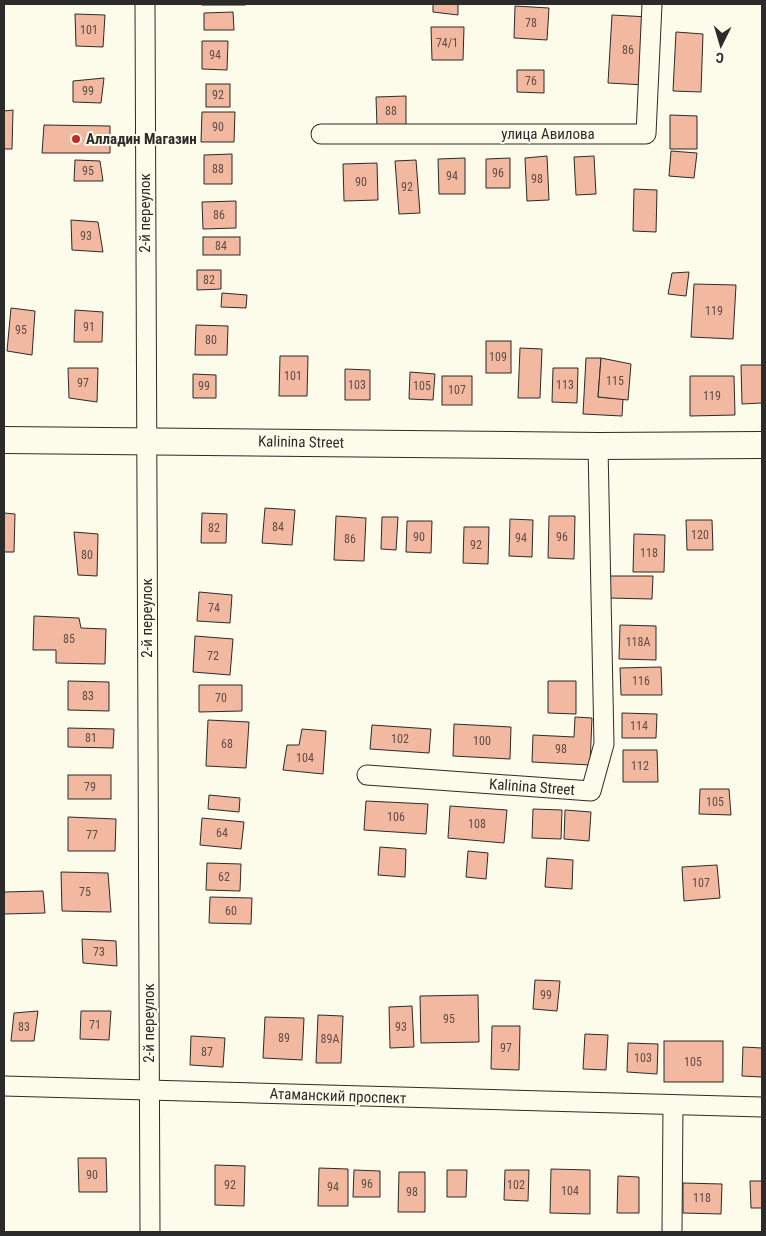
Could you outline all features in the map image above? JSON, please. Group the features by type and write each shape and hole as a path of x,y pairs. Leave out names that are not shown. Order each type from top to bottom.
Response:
{"main road":[{"name":"Kalinina Street","path":"4,440 598,446 762,445"}],"street":[{"name":"2-й переулок","path":"145,4 150,1232"},
{"name":"улица Авилова","path":"320,134 646,134 652,4"},
{"name":"Kalinina Street","path":"367,775 592,791 604,744 598,446"},
{"name":"Атаманский проспект","path":"4,1086 762,1107"},
{"path":"672,1232 673,1105"}],"building":[{"path":"245,4 245,5 202,5"},
{"path":"433,4 458,4 458,15 433,12"},
{"path":"515,6 549,8 547,40 514,38"},
{"path":"233,12 234,30 204,30 204,13"},
{"path":"75,14 105,15 103,47 76,46"},
{"path":"612,15 649,17 645,85 608,83"},
{"path":"431,27 464,27 463,60 432,60"},
{"path":"676,32 703,34 701,92 673,91"},
{"path":"202,41 228,41 227,70 202,69"},
{"path":"517,70 544,70 544,93 517,92"},
{"path":"104,78 101,103 73,102 73,81"},
{"path":"206,84 230,84 230,107 206,107"},
{"path":"406,96 406,125 377,126 376,97"},
{"path":"13,110 12,149 4,149 4,111"},
{"path":"202,112 235,112 234,142 201,142"},
{"path":"670,115 697,116 697,149 670,149"},
{"name":"Алладин Магазин","path":"44,125 110,126 110,153 42,153"},
{"path":"671,151 697,153 694,178 669,176"},
{"path":"232,154 232,184 204,184 204,155"},
{"path":"547,156 549,200 527,201 525,158"},
{"path":"594,156 596,194 576,195 574,157"},
{"path":"465,158 465,194 439,194 438,159"},
{"path":"510,158 510,188 486,188 486,159"},
{"path":"75,160 100,161 103,181 74,181"},
{"path":"416,160 420,213 399,214 395,161"},
{"path":"377,163 378,200 344,201 343,164"},
{"path":"634,189 657,190 656,232 633,231"},
{"path":"236,201 236,228 203,229 202,202"},
{"path":"71,220 98,222 103,252 72,250"},
{"path":"203,237 240,237 240,255 203,255"},
{"path":"197,270 221,270 221,289 197,290"},
{"path":"689,272 686,296 668,294 672,273"},
{"path":"694,284 736,285 733,339 691,337"},
{"path":"222,293 247,295 246,308 221,307"},
{"path":"11,308 35,311 32,355 7,351"},
{"path":"75,310 103,312 102,342 74,342"},
{"path":"196,325 228,326 227,355 195,355"},
{"path":"486,341 511,341 511,373 486,373"},
{"path":"520,348 542,349 540,398 518,398"},
{"path":"280,356 308,356 307,396 279,396"},
{"path":"586,358 601,358 598,397 623,399 622,416 583,414"},
{"path":"601,358 631,364 628,400 598,397"},
{"path":"741,365 762,365 762,403 742,404"},
{"path":"68,368 98,368 97,402 69,398"},
{"path":"553,368 578,368 577,403 552,402"},
{"path":"345,369 370,370 370,400 345,400"},
{"path":"410,372 435,374 433,400 409,399"},
{"path":"193,374 216,375 216,398 193,398"},
{"path":"442,376 472,376 472,405 442,405"},
{"path":"690,376 734,376 735,415 690,416"},
{"path":"265,508 295,510 292,545 262,543"},
{"path":"4,513 15,514 14,552 4,552"},
{"path":"202,513 227,514 226,543 201,543"},
{"path":"336,516 366,518 364,561 334,560"},
{"path":"549,516 575,516 574,559 548,558"},
{"path":"382,517 398,517 396,550 381,549"},
{"path":"510,519 533,520 532,557 509,556"},
{"path":"686,520 712,520 713,550 687,550"},
{"path":"407,521 432,521 431,553 406,552"},
{"path":"464,527 489,527 488,564 463,563"},
{"path":"74,532 98,534 97,576 78,575"},
{"path":"634,534 665,535 664,572 633,572"},
{"path":"610,576 653,576 652,599 609,598"},
{"path":"199,592 232,595 230,623 197,621"},
{"path":"34,616 79,618 81,628 106,629 105,664 56,663 56,650 33,650"},
{"path":"620,625 656,626 656,660 619,659"},
{"path":"195,636 233,639 230,675 193,672"},
{"path":"661,667 662,695 621,695 620,668"},
{"path":"68,681 109,682 109,711 68,710"},
{"path":"548,681 576,681 576,714 548,713"},
{"path":"199,685 242,685 242,711 199,712"},
{"path":"622,713 657,714 656,738 622,738"},
{"path":"575,717 592,718 590,765 532,762 533,735 574,737"},
{"path":"208,720 249,722 246,768 206,766"},
{"path":"454,724 511,727 510,759 453,756"},
{"path":"372,725 431,729 429,753 370,749"},
{"path":"68,728 114,729 113,748 68,747"},
{"path":"302,729 326,731 323,774 283,770 287,745 299,745"},
{"path":"623,750 657,750 658,782 623,782"},
{"path":"68,775 111,775 111,799 68,799"},
{"path":"700,789 729,789 731,815 699,814"},
{"path":"209,795 240,798 239,812 208,809"},
{"path":"366,801 428,804 426,834 364,830"},
{"path":"450,806 507,810 504,843 448,838"},
{"path":"533,809 562,810 561,839 532,838"},
{"path":"565,810 591,812 589,841 564,839"},
{"path":"68,817 116,819 115,851 68,851"},
{"path":"202,818 244,822 241,849 200,845"},
{"path":"380,847 406,849 405,877 378,875"},
{"path":"468,851 488,853 486,879 466,877"},
{"path":"547,858 573,860 572,889 545,887"},
{"path":"207,863 241,864 240,891 206,890"},
{"path":"717,865 720,898 684,901 682,867"},
{"path":"61,872 108,873 111,912 62,911"},
{"path":"43,891 45,913 4,914 4,892"},
{"path":"210,897 252,898 251,924 209,923"},
{"path":"82,939 116,941 117,966 83,963"},
{"path":"535,980 560,981 557,1011 533,1009"},
{"path":"478,995 479,1042 421,1043 420,996"},
{"path":"412,1006 414,1047 390,1048 389,1007"},
{"path":"38,1011 34,1041 11,1041 14,1013"},
{"path":"81,1011 111,1011 109,1040 80,1039"},
{"path":"318,1015 343,1016 341,1063 316,1063"},
{"path":"265,1017 304,1018 302,1060 263,1058"},
{"path":"492,1026 520,1026 519,1070 491,1069"},
{"path":"585,1034 608,1035 606,1070 583,1069"},
{"path":"191,1036 225,1038 223,1067 190,1065"},
{"path":"664,1041 723,1041 723,1082 664,1082"},
{"path":"628,1043 658,1044 657,1074 627,1072"},
{"path":"743,1047 762,1048 762,1077 742,1076"},
{"path":"78,1158 106,1158 107,1192 79,1192"},
{"path":"215,1165 245,1166 244,1206 215,1205"},
{"path":"319,1168 348,1169 348,1206 318,1206"},
{"path":"551,1169 590,1170 590,1214 550,1213"},
{"path":"354,1170 380,1171 380,1197 353,1197"},
{"path":"447,1170 467,1170 466,1197 447,1197"},
{"path":"505,1170 529,1170 528,1201 504,1200"},
{"path":"399,1172 425,1172 425,1212 398,1212"},
{"path":"618,1176 639,1177 639,1213 617,1213"},
{"path":"750,1181 762,1181 762,1208 751,1208"},
{"path":"683,1183 722,1184 721,1214 683,1213"}],"place":[{"name":"Алладин Магазин","path":"76,139"}]}
